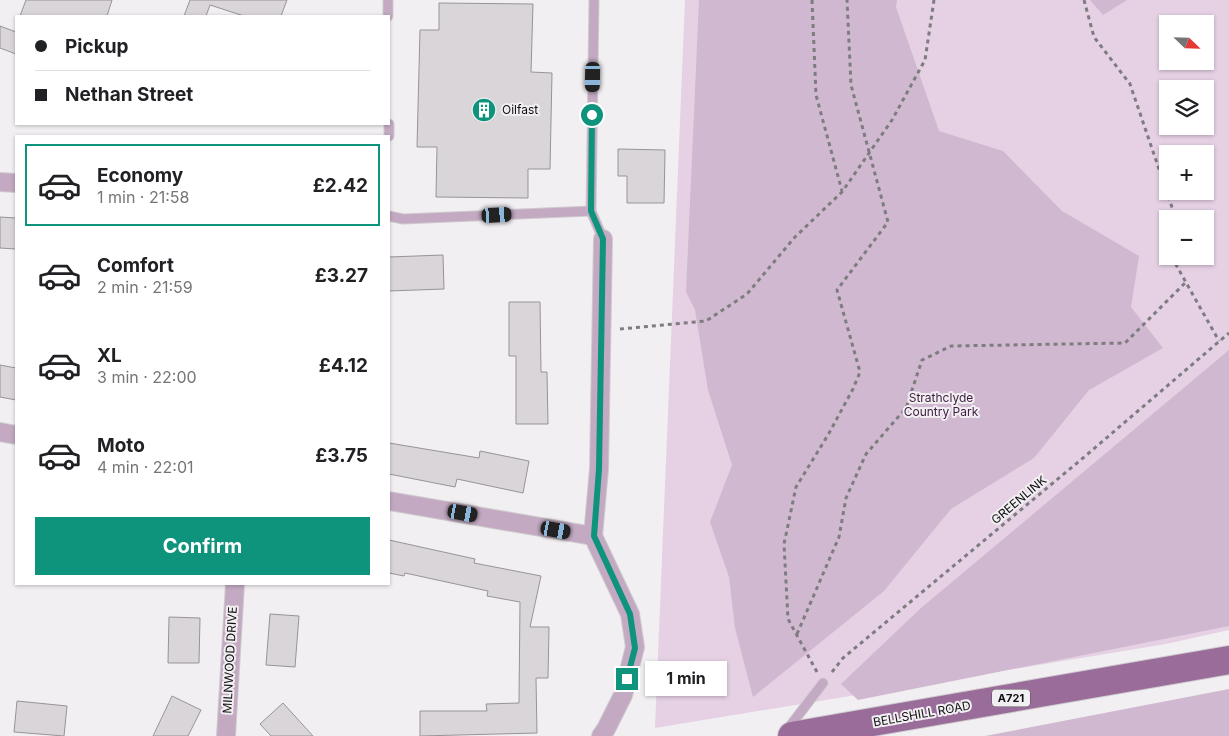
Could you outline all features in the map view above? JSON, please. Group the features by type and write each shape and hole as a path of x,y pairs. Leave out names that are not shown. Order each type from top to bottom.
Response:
{"main road":[{"name":"BELLSHILL ROAD","path":"792,736 1229,660"}],"street":[{"path":"0,182 15,184"},
{"path":"601,736 623,695 635,648 630,614 594,536 599,469 603,239"},
{"path":"0,432 15,435"},
{"path":"390,501 594,536"},
{"name":"MILNWOOD DRIVE","path":"226,736 235,585"}],"lane":[{"path":"388,0 388,15"},
{"path":"594,0 591,211 603,239"},
{"path":"390,216 403,220 591,211"},
{"path":"782,736 823,684"}],"path":[{"path":"812,0 816,95 842,192"},
{"path":"823,684 788,619 784,544 796,486 828,435 853,390 860,372 837,290 888,222 851,85 847,0"},
{"path":"601,330 706,321 747,294 795,237 842,192 892,120 924,60 934,0"},
{"path":"1084,0 1094,37 1130,84 1173,210"},
{"path":"1176,265 1219,341"},
{"path":"797,634 839,537 846,498 866,454 906,408 922,360 950,346 1125,343 1186,282"},
{"name":"GREENLINK","path":"823,684 843,658 1229,333"}],"green space":[{"name":"Strathclyde Country Park","path":"685,0 1229,0 1229,630 1166,644 655,728"},
{"path":"699,0 897,0 896,7 939,131 1003,151 1062,211 1139,256 1131,307 1163,348 1089,390 1034,458 951,509 884,591 753,697 735,628 729,577 710,522 732,465 708,390 695,310 686,292"},
{"path":"1090,0 1127,0 1103,15"},
{"path":"1229,350 1229,626 858,700 841,684 921,608"},
{"path":"1229,689 1229,736 985,736"}],"building":[{"path":"26,0 112,0 107,15 20,15"},
{"path":"190,0 287,0 281,15 241,15 210,5 206,15 184,15"},
{"name":"Oilfast","path":"439,3 533,4 531,72 552,73 550,169 528,169 528,198 436,197 437,147 417,147 420,30 439,30"},
{"path":"0,26 15,32 15,54 0,48"},
{"path":"618,149 665,150 664,203 627,203 627,176 618,176"},
{"path":"0,217 15,218 15,249 0,248"},
{"path":"443,255 444,289 390,291 390,257"},
{"path":"509,302 540,302 541,372 547,372 548,424 516,424 516,356 509,356"},
{"path":"0,365 15,368 15,400 0,397"},
{"path":"390,443 479,458 480,451 529,461 523,493 457,479 455,487 390,474"},
{"path":"390,540 475,559 474,563 541,576 530,627 549,627 548,678 536,678 537,733 420,736 420,711 487,711 486,704 519,703 520,602 487,596 488,591 405,573 404,576 390,573"},
{"path":"270,614 299,616 295,667 266,665"},
{"path":"169,617 200,618 199,663 168,663"},
{"path":"172,696 201,710 188,736 153,736"},
{"path":"17,701 67,706 64,736 14,732"},
{"path":"283,703 313,736 271,736 260,724"}],"place":[{"name":"Oilfast","path":"484,110"}],"route":[{"path":"592,115 591,211 603,239 599,469 594,536 630,614 635,648 627,679"}]}
